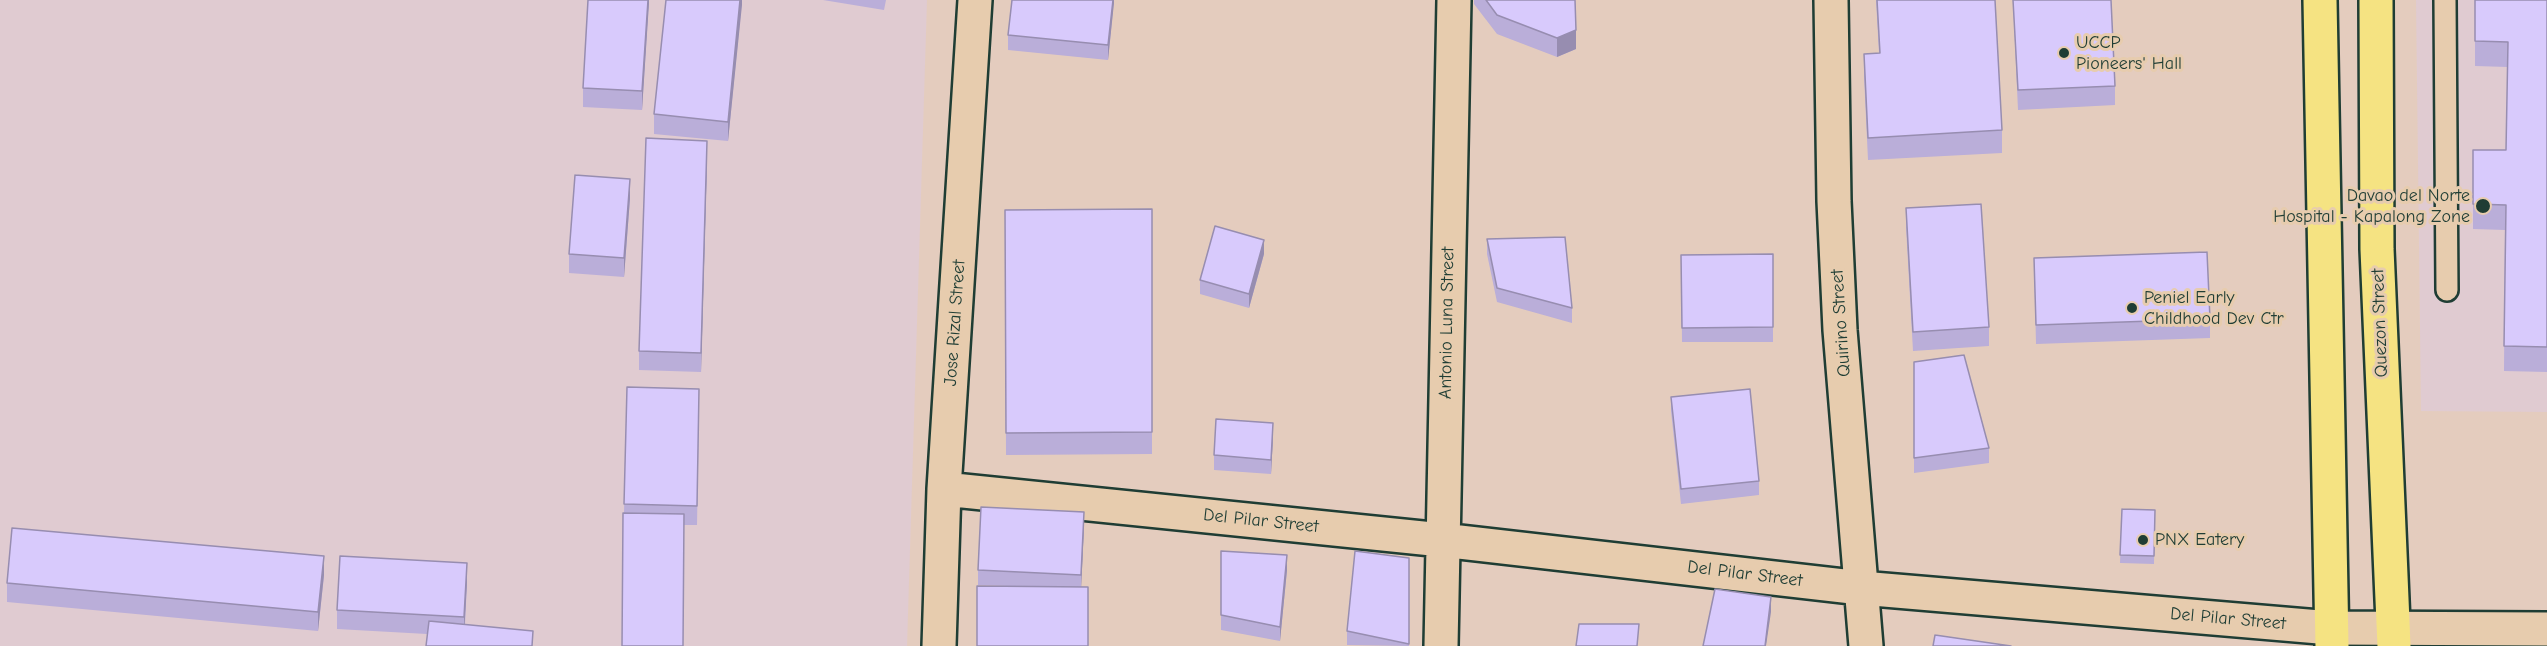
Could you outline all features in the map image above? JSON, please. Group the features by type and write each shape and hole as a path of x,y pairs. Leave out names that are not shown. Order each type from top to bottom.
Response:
{"highway":[{"path":"2320,0 2331,637"},
{"name":"Quezon Street","path":"2376,0 2377,249 2393,638"}],"street":[{"name":"Jose Rizal Street","path":"939,646 944,489 975,0"},
{"name":"Antonio Luna Street","path":"1441,646 1454,0"},
{"name":"Quirino Street","path":"1831,0 1838,283 1866,646"},
{"name":"Del Pilar Street","path":"944,489 1442,540 1861,588 2331,637 2393,638 2547,629"}],"lane":[{"path":"2445,0 2447,290"}],"shaded area":[{"path":"0,0 927,0 907,646 0,646"},
{"name":"Davao del Norte Hospital - Kapalong Zone","path":"2416,0 2547,0 2547,412 2421,411"}],"building":[{"path":"588,0 648,0 642,91 583,88"},
{"path":"666,0 740,0 728,122 654,114"},
{"path":"1012,0 1113,0 1108,45 1008,35"},
{"path":"1486,0 1575,0 1576,30 1557,38 1497,15"},
{"path":"1877,0 1995,0 2002,130 1868,138 1864,54 1880,53"},
{"name":"UCCP Pioneers' Hall","path":"2013,0 2111,0 2115,86 2018,90"},
{"path":"2475,0 2547,0 2547,347 2504,346 2506,205 2473,204 2473,150 2506,150 2508,42 2475,41"},
{"path":"646,138 707,141 701,353 639,351"},
{"path":"575,175 630,179 624,258 569,254"},
{"path":"1981,204 1989,327 1913,332 1906,208"},
{"path":"1152,209 1152,432 1006,433 1005,210"},
{"path":"1215,226 1264,240 1249,294 1200,280"},
{"path":"1565,237 1572,308 1497,288 1487,239"},
{"path":"2207,252 2210,319 2036,325 2034,258"},
{"path":"1773,254 1773,327 1682,328 1681,255"},
{"path":"1964,355 1989,448 1914,458 1914,362"},
{"path":"627,387 699,389 697,506 624,504"},
{"path":"1750,389 1759,481 1681,489 1671,397"},
{"path":"1216,419 1273,423 1271,460 1214,455"},
{"path":"981,507 1084,512 1081,575 978,570"},
{"path":"2122,509 2155,510 2154,556 2120,555"},
{"path":"623,513 684,514 683,646 622,646"},
{"path":"12,528 324,556 318,612 7,583"},
{"path":"1221,551 1287,555 1280,627 1221,615"},
{"path":"1355,551 1409,558 1409,644 1347,631"},
{"path":"340,556 467,563 464,617 337,610"},
{"path":"977,586 1088,587 1088,646 977,646"},
{"path":"1715,589 1771,597 1765,646 1703,646"},
{"path":"429,621 533,631 532,646 426,646"},
{"path":"1579,624 1639,624 1637,646 1576,646"},
{"path":"1935,635 2011,646 1933,646"}],"place":[{"name":"UCCP Pioneers' Hall","path":"2064,53"},
{"name":"Davao del Norte Hospital - Kapalong Zone","path":"2483,206"},
{"name":"Peniel Early Childhood Dev Ctr","path":"2132,308"},
{"name":"PNX Eatery","path":"2143,540"}]}
